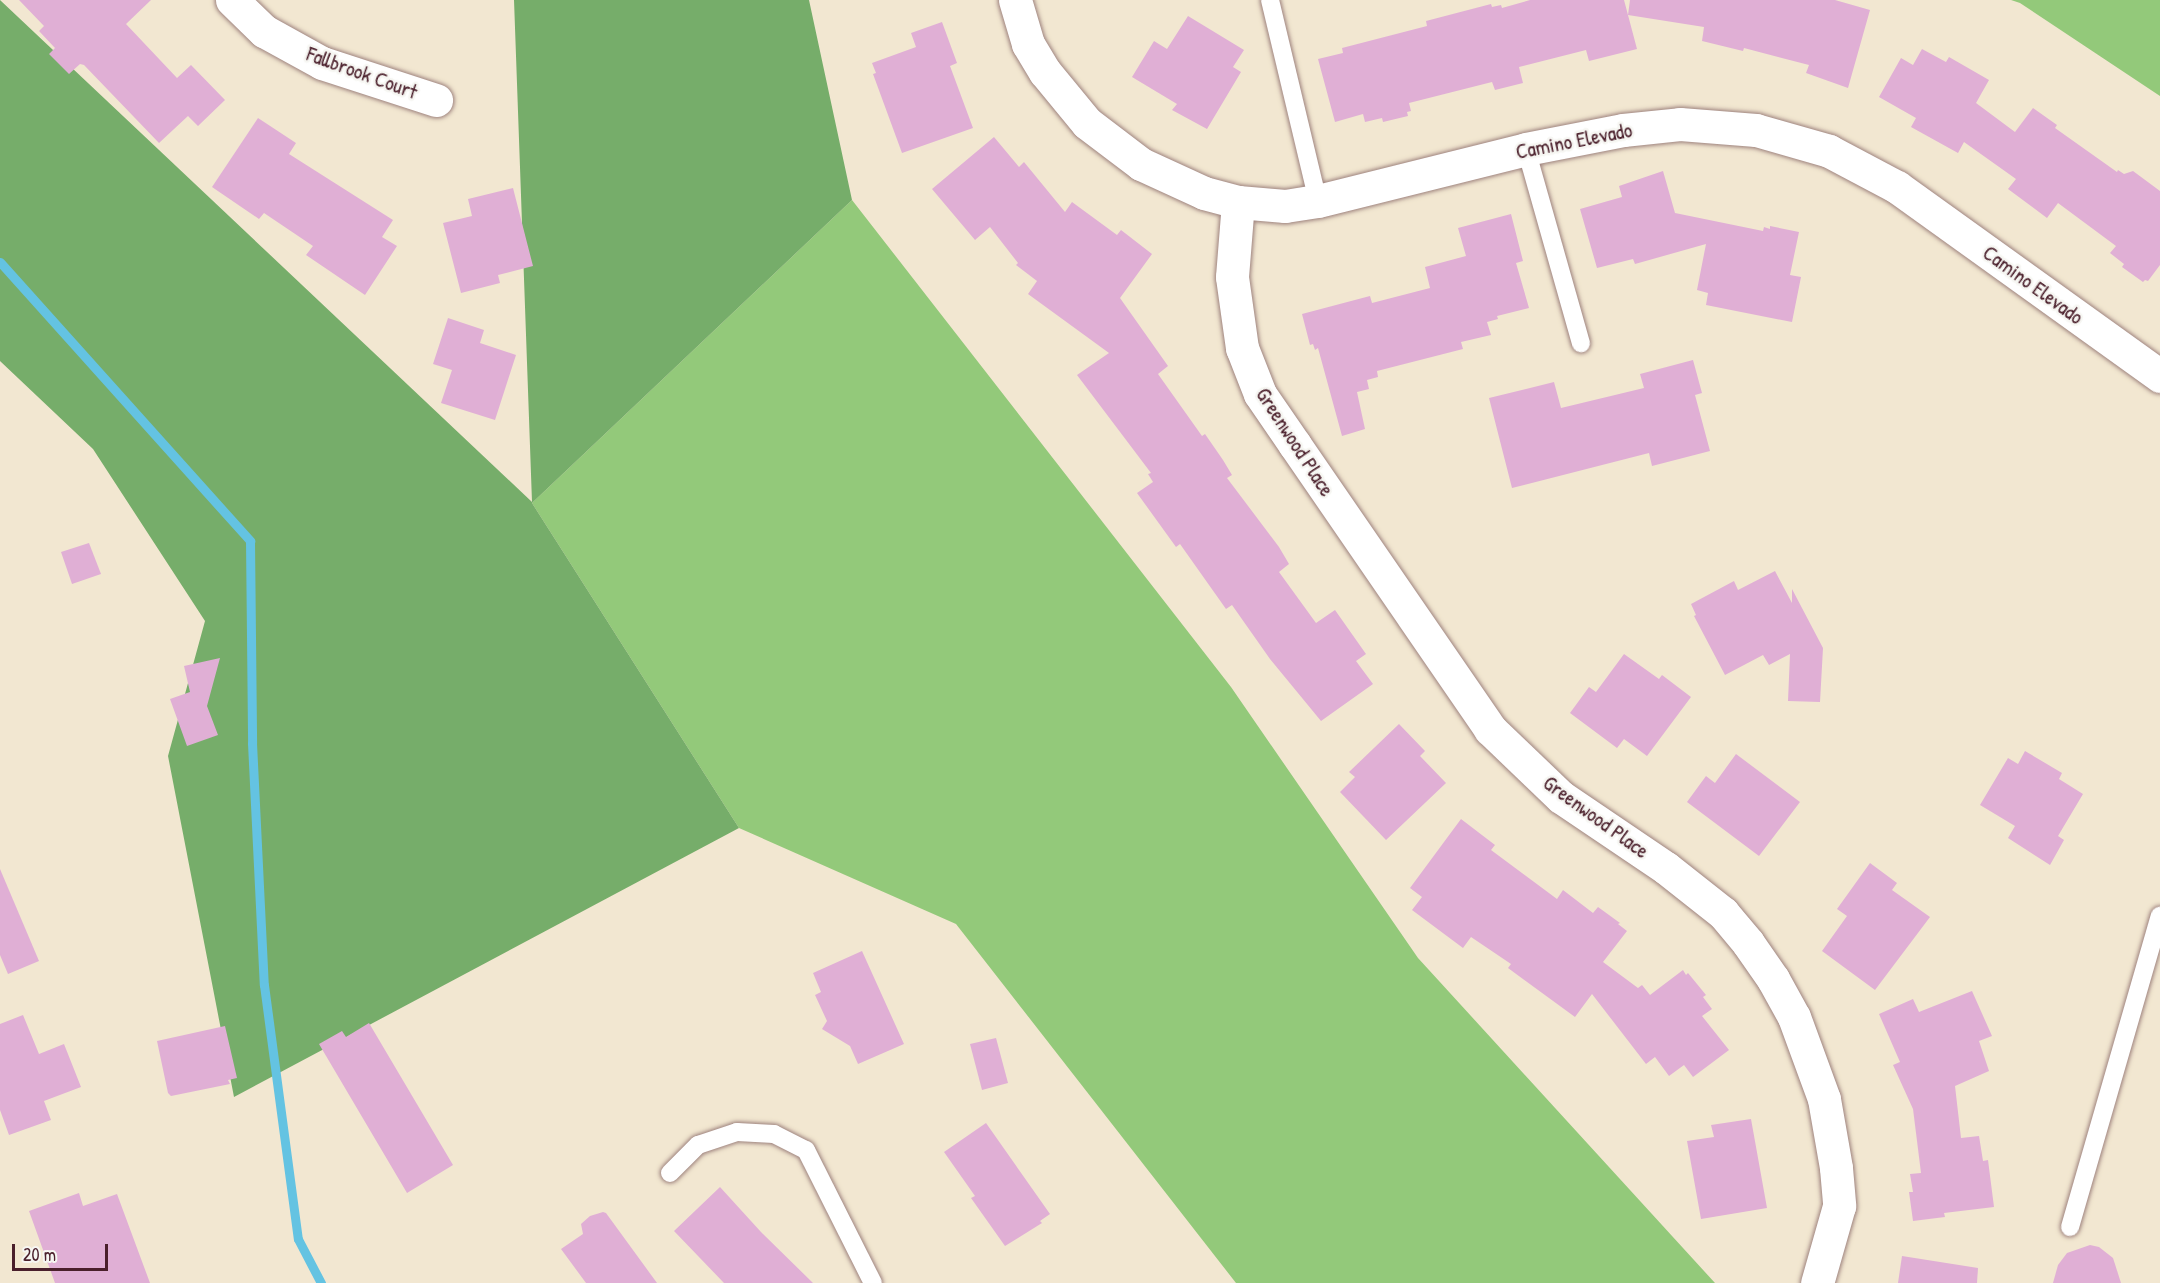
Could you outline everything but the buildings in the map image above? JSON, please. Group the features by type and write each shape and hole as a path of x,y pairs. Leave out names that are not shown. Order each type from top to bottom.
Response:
{"street":[{"name":"Fallbrook Court","path":"232,0 264,31 322,63 436,100"},
{"name":"Camino Elevado","path":"1015,0 1028,44 1045,72 1087,123 1141,164 1204,193 1238,202 1285,206 1318,201 1526,149 1623,130 1680,124 1756,130 1829,152 1897,187 2160,376"},
{"name":"Greenwood Place","path":"1238,202 1232,277 1242,348 1260,394 1490,729 1561,796 1665,868 1723,913 1748,943 1773,979 1794,1017 1811,1058 1824,1099 1835,1159 1839,1206 1817,1283"}],"lane":[{"path":"1270,0 1318,201"},
{"path":"1526,149 1581,343"},
{"path":"2070,1227 2160,916"},
{"path":"670,1173 698,1145 737,1132 774,1134 806,1150 873,1283"}],"green space":[{"path":"0,0 532,502 514,0 809,0 852,200 532,503 739,828 234,1097 168,756 205,621 93,449 0,361"},
{"path":"2011,0 2160,0 2160,96 2020,3"},
{"path":"852,200 1231,687 1418,958 1715,1283 1236,1283 956,924 739,828 532,503"}],"waterway":[{"path":"0,262 250,541 252,743 264,985 298,1239 321,1283"}]}
